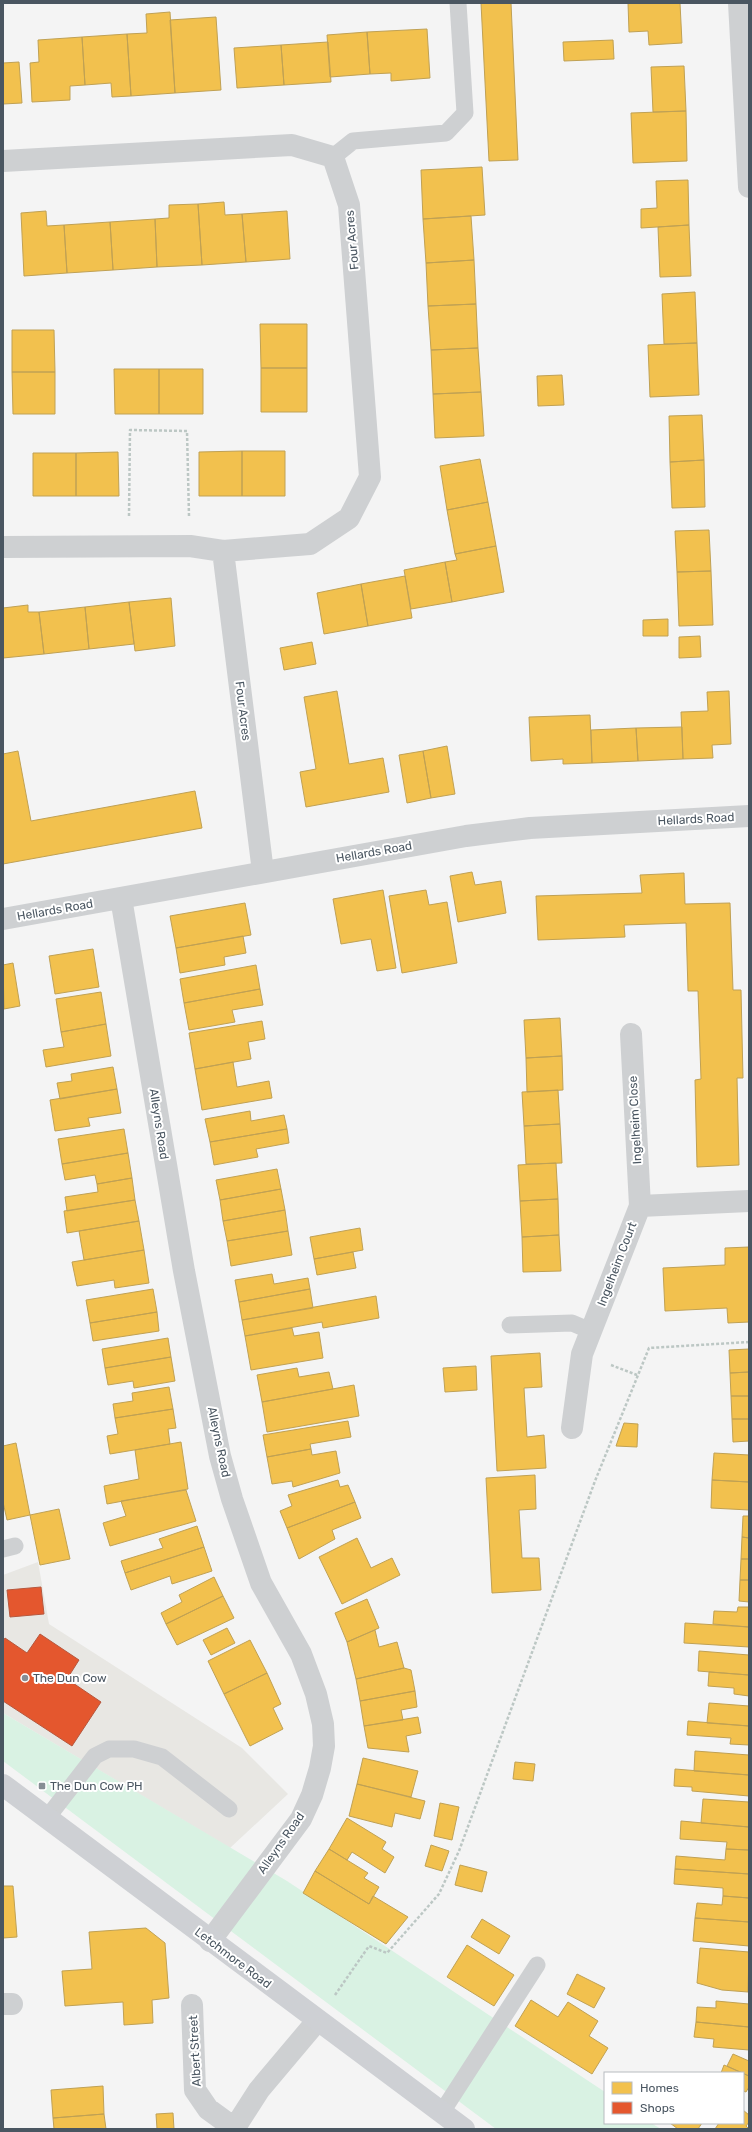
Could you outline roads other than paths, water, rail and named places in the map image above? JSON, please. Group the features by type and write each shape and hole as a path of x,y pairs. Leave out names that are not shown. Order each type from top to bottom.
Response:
{"street":[{"path":"739,3 749,187"},
{"path":"3,161 292,145 333,157"},
{"name":"Four Acres","path":"3,547 190,546 223,551 310,544 348,518 370,477 349,205 333,157"},
{"name":"Four Acres","path":"223,551 263,872"},
{"name":"Hellards Road","path":"3,919 466,836 530,828 749,816"},
{"name":"Alleyns Road","path":"121,898 184,1271 220,1456 232,1499 261,1583 301,1654 316,1694 322,1724 324,1746 320,1768 312,1794 301,1819 210,1941"},
{"name":"Ingelheim Close","path":"631,1034 640,1206"},
{"name":"Ingelheim Court","path":"572,1428 582,1354 640,1206 749,1201"},
{"name":"Letchmore Road","path":"3,1785 317,2021 464,2129"},
{"name":"Albert Street","path":"192,2005 196,2090 208,2109 234,2129 259,2090 317,2021"}],"lane":[{"path":"333,157 353,141 446,132 465,113 458,3"},
{"path":"510,1325 572,1323 591,1331"},
{"path":"47,1818 95,1756 109,1749 134,1749 162,1757 229,1809"},
{"path":"442,2112 537,1965"}],"place":[{"name":"The Dun Cow","path":"25,1678"},
{"name":"The Dun Cow PH","path":"42,1786"}]}
